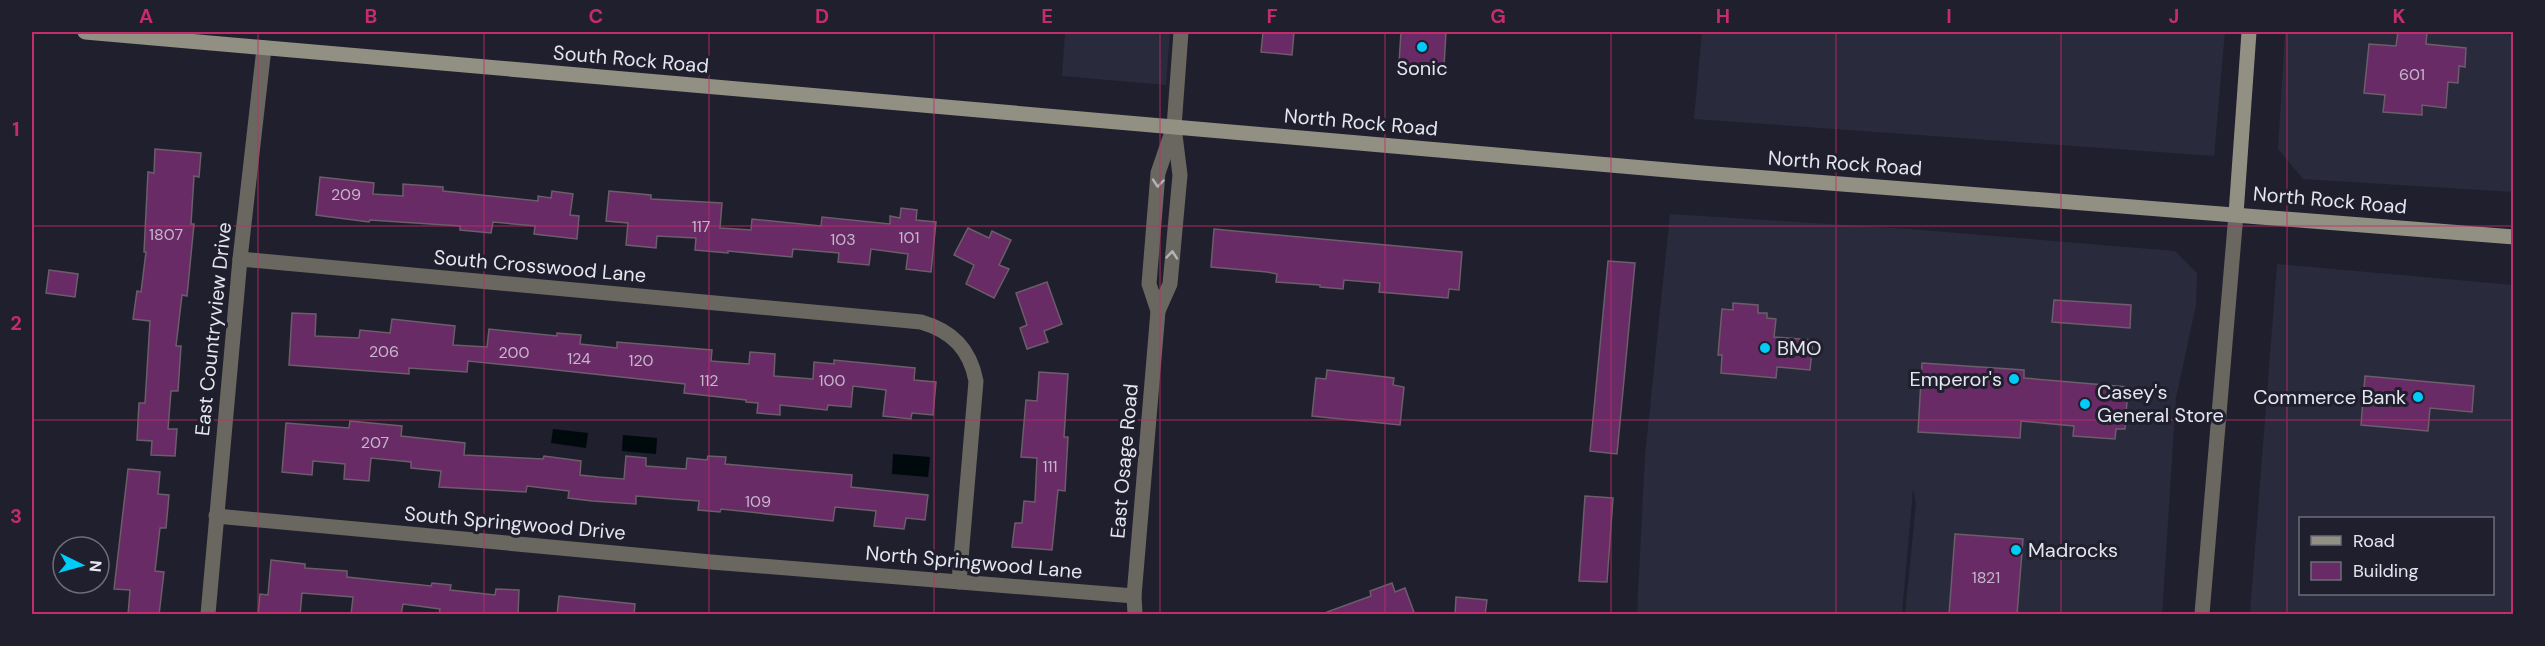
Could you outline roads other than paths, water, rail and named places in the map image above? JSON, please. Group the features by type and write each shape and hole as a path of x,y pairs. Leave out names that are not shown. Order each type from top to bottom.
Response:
{"main road":[{"name":"South Rock Road","path":"85,32 1174,127"},
{"path":"2236,214 2249,32"},
{"name":"North Rock Road","path":"1174,127 1702,173 2514,237"}],"street":[{"name":"East Osage Road","path":"1135,615 1134,596 1158,311 1170,284 1180,174 1174,127 1181,32"},
{"name":"East Countryview Drive","path":"208,615 240,259 264,48"},
{"name":"East Osage Road","path":"1158,311 1149,284 1158,173 1174,127"},
{"path":"2202,615 2236,214"},
{"name":"South Crosswood Lane","path":"240,259 921,322 938,327 959,342 969,356 976,381 960,582"},
{"name":"South Springwood Drive","path":"216,516 811,570"},
{"name":"North Springwood Lane","path":"811,570 1134,596"}],"place":[{"name":"Sonic","path":"1422,47"},
{"name":"BMO","path":"1765,348"},
{"name":"Emperor's","path":"2014,379"},
{"name":"Commerce Bank","path":"2418,397"},
{"name":"Casey's General Store","path":"2085,404"},
{"name":"Madrocks","path":"2016,550"}]}
